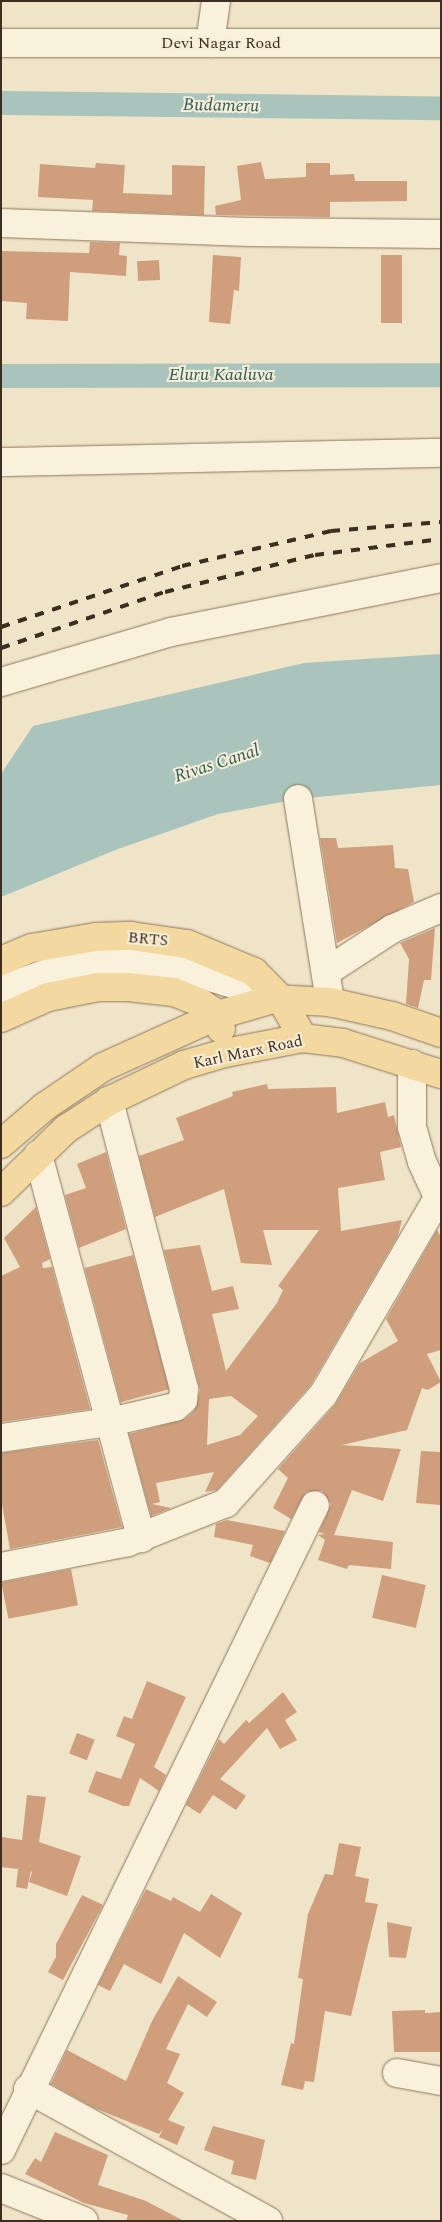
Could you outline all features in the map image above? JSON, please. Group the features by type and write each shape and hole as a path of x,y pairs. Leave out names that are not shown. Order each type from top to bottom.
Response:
{"main road":[{"name":"BRTS","path":"1,961 63,941 158,939 224,956 254,972 282,999 303,1038"},
{"path":"1,1018 48,997 98,987 174,992 218,1015"},
{"path":"1,1144 44,1106 103,1068 218,1015 282,999 330,1002 392,1016 441,1033"},
{"name":"BRTS","path":"218,1015 226,1053"},
{"name":"Karl Marx Road","path":"1,1192 66,1129 109,1101 184,1065 226,1053 303,1038 343,1043 441,1074"}],"street":[{"path":"210,42 216,1"},
{"name":"Devi Nagar Road","path":"1,43 441,43"},
{"path":"1,223 249,232 441,234"},
{"path":"1,462 441,453"},
{"path":"1,682 171,632 441,578"},
{"path":"298,798 330,1002"},
{"path":"326,972 392,930 441,908"},
{"name":"BRTS","path":"1,990 40,973 97,962 181,968 282,999"},
{"name":"BRTS","path":"181,968 214,991 218,1015"},
{"path":"1,1567 141,1538 226,1503 324,1395 439,1200 412,1127 412,1064"},
{"path":"1,1438 110,1422 175,1407 182,1400 184,1389 109,1101"},
{"path":"38,1155 141,1538"},
{"path":"1,2150 28,2089 315,1505"},
{"path":"397,2073 441,2081"},
{"path":"28,2089 268,2221"},
{"path":"1,2188 84,2221"}],"water":[{"name":"Rivas Canal","path":"441,654 441,785 298,799 218,814 118,849 1,897 1,774 33,726 304,663"}],"building":[{"path":"261,162 265,179 306,177 306,163 330,163 330,175 354,174 355,181 407,181 407,201 330,202 330,217 216,215 215,206 241,200 237,166"},
{"path":"96,163 125,165 123,193 172,195 172,165 205,166 204,215 92,211 93,200 38,197 40,164 95,168"},
{"path":"90,242 120,243 119,255 127,256 126,276 70,272 68,321 26,319 27,303 1,301 1,251 89,253"},
{"path":"213,255 241,257 239,291 234,290 230,324 209,322"},
{"path":"381,255 402,255 402,323 381,323"},
{"path":"159,260 160,280 138,281 137,261"},
{"path":"320,838 336,838 338,848 393,845 395,868 408,869 414,902 337,943"},
{"path":"435,928 431,980 424,980 418,1008 406,1004 409,959 400,943"},
{"path":"267,1084 268,1089 336,1087 337,1113 385,1102 388,1117 394,1115 401,1147 380,1152 385,1180 338,1188 341,1231 402,1220 398,1236 310,1386 217,1490 205,1492 214,1472 156,1483 160,1502 152,1504 171,1508 151,1516 129,1434 185,1419 194,1411 200,1390 164,1250 200,1245 212,1291 233,1286 239,1309 212,1314 226,1371 277,1303 283,1290 278,1286 319,1230 263,1230 272,1265 241,1263 224,1189 155,1217 139,1156 184,1140 176,1118 233,1096 232,1092","holes":["231,1396 258,1416 240,1435 207,1445 209,1399"]},
{"path":"106,1152 126,1229 79,1248 65,1195 86,1188 77,1164"},
{"path":"36,1207 50,1259 42,1263 43,1268 52,1267 90,1409 1,1422 1,1276 20,1267 4,1238"},
{"path":"437,1230 441,1237 441,1350 427,1354 441,1382 428,1390 422,1388 407,1430 342,1445 401,1449 383,1501 352,1490 334,1535 393,1542 391,1569 349,1565 347,1569 318,1560 325,1540 318,1535 324,1534 319,1532 331,1504 322,1491 306,1492 291,1519 273,1508 288,1478 278,1469 335,1405 360,1363 398,1341 386,1319"},
{"path":"133,1255 169,1389 121,1402 85,1268"},
{"path":"98,1440 122,1527 10,1549 1,1499 1,1453"},
{"path":"421,1451 441,1452 441,1505 416,1503"},
{"path":"227,1520 285,1531 270,1563 250,1556 253,1545 214,1537 216,1524"},
{"path":"71,1569 78,1605 8,1619 1,1583"},
{"path":"382,1575 426,1585 416,1628 372,1618"},
{"path":"147,1681 186,1697 154,1767 166,1775 159,1791 140,1778 129,1806 123,1806 88,1792 96,1771 121,1779 135,1744 116,1736 124,1716 132,1719"},
{"path":"283,1692 297,1712 285,1720 297,1740 280,1749 267,1728 220,1779 246,1796 236,1810 213,1795 200,1814 186,1805 219,1739 224,1744 246,1720 249,1723"},
{"path":"77,1733 95,1740 87,1760 69,1754"},
{"path":"27,1795 46,1797 39,1842 81,1856 67,1896 29,1882 31,1871 27,1889 16,1887 18,1869 1,1867 1,1837 22,1840"},
{"path":"339,1843 361,1847 355,1876 369,1879 365,1902 378,1904 351,2016 325,2011 314,2082 305,2081 303,2090 281,2085 291,2043 294,2044 303,1979 298,1978 308,1914 325,1874 333,1875"},
{"path":"146,1889 171,1901 173,1897 200,1912 211,1894 242,1913 220,1958 184,1933 161,1984 124,1964 110,1991 98,1985"},
{"path":"82,1895 103,1905 63,1980 48,1972 56,1957 56,1944"},
{"path":"387,1922 412,1927 406,1958 389,1957"},
{"path":"178,1976 217,2002 207,2017 188,2004 166,2049 180,2054 167,2083 184,2093 168,2120 185,2127 177,2145 159,2137 163,2129 159,2134 94,2108 51,2084 67,2050 126,2081 152,2021"},
{"path":"425,2010 425,2013 441,2012 441,2052 394,2052 392,2011"},
{"path":"213,2126 265,2140 256,2180 231,2174 234,2161 204,2150"},
{"path":"55,2132 108,2155 98,2185 146,2201 184,2221 126,2221 128,2215 84,2203 25,2174 35,2158 41,2162"}],"waterway":[{"name":"Budameru","path":"1,103 441,108"},
{"name":"Eluru Kaaluva","path":"1,376 441,375"}],"railway":[{"path":"1,627 182,566 331,531 441,522"},
{"path":"1,648 165,592 315,555 441,539"}]}
